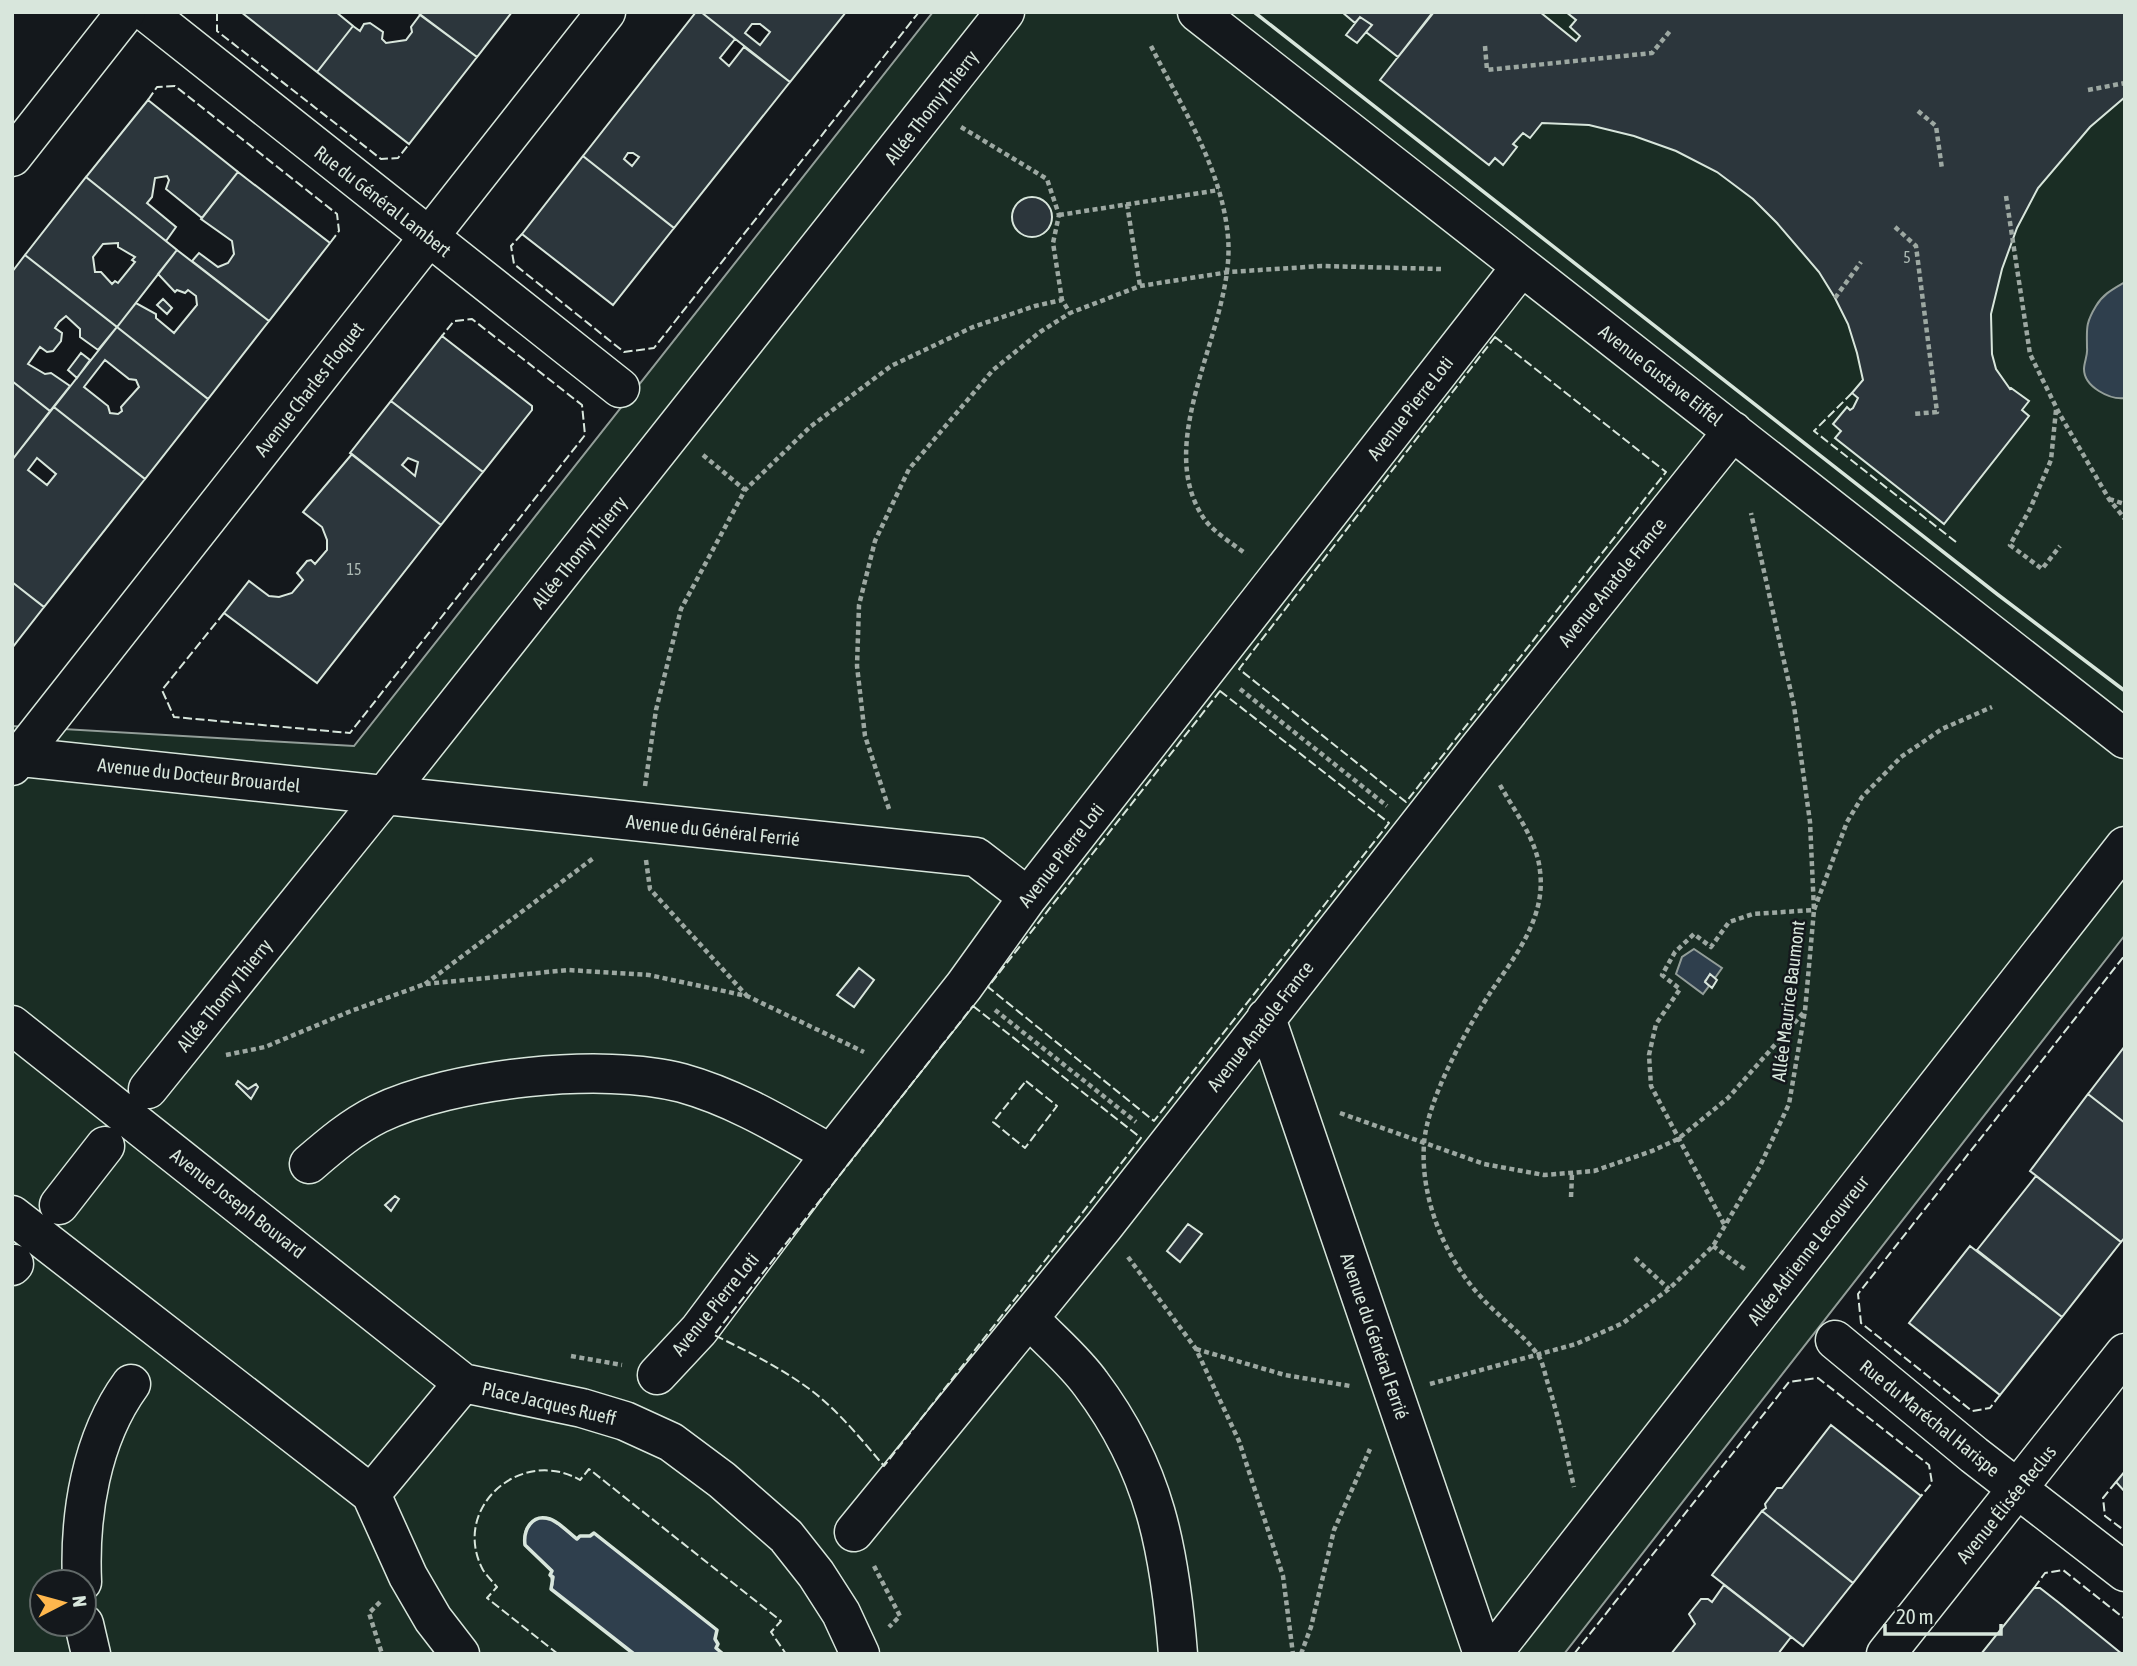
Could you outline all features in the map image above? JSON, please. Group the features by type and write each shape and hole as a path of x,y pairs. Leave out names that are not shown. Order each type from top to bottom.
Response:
{"street":[{"path":"12,157 126,12"},
{"name":"Rue du Général Lambert","path":"146,12 620,388"},
{"name":"Avenue Charles Floquet","path":"15,760 606,12"},
{"name":"Allée Thomy Thierry","path":"156,1079 675,431 1005,12"},
{"name":"Avenue Gustave Eiffel","path":"1197,12 2125,739"},
{"name":"Avenue Pierre Loti","path":"657,1375 699,1330 831,1154 964,986 1028,897 1521,267"},
{"name":"Avenue Anatole France","path":"854,1532 1104,1226 1479,748 1733,431"},
{"name":"Avenue du Docteur Brouardel","path":"15,760 385,795"},
{"name":"Avenue du Général Ferrié","path":"385,795 976,858 1028,897"},
{"name":"Allée Adrienne Lecouvreur","path":"1492,1654 2125,846"},
{"name":"Avenue du Général Ferrié","path":"1266,1018 1483,1654"},
{"name":"Avenue Joseph Bouvard","path":"12,1025 463,1382"},
{"path":"309,1164 347,1131 380,1113 420,1098 519,1078 571,1075 627,1075 680,1083 732,1100 831,1154"},
{"path":"59,1205 105,1146"},
{"path":"12,1215 371,1494 408,1576 433,1619 460,1654"},
{"path":"1028,1318 1090,1382 1119,1426 1144,1473 1161,1525 1176,1619 1178,1654"},
{"name":"Rue du Maréchal Harispe","path":"1835,1340 2125,1572"},
{"name":"Avenue Élisée Reclus","path":"1886,1654 2125,1353"},
{"name":"Place Jacques Rueff","path":"371,1494 463,1382 582,1408 625,1421 671,1443 722,1480 786,1536 817,1574 841,1613 860,1654"},
{"path":"83,1568 85,1504 99,1446 116,1403 131,1384"}],"path":[{"path":"1485,46 1487,71 1652,53 1670,31"},
{"path":"1151,46 1216,179 1228,236 1229,272 1197,387 1185,447 1194,500 1206,522 1277,579"},
{"path":"2088,89 2125,83"},
{"path":"930,108 1050,179 1059,215 1053,243 1062,300 1070,313"},
{"path":"1918,111 1936,126 1942,169"},
{"path":"1059,215 1219,190"},
{"path":"2006,196 2030,354 2056,407 2109,499 2125,519"},
{"path":"1127,204 1140,286"},
{"path":"1895,227 1916,246 1937,412 1913,414"},
{"path":"1835,298 1861,262"},
{"path":"903,850 865,736 857,666 859,605 875,541 909,469 993,370 1040,332 1070,313 1140,286 1229,272 1322,266 1441,269"},
{"path":"747,996 650,889 640,822 656,709 681,609 746,490 810,427 891,366 973,327 1062,300"},
{"path":"2056,407 2051,460 2030,509 2010,545 2042,569 2060,546"},
{"path":"675,431 746,490"},
{"path":"2109,499 2125,504"},
{"name":"Allée Maurice Baumont","path":"1395,1394 1539,1356 1576,1344 1623,1323 1669,1289 1713,1246 1760,1167 1789,1104 1805,1011 1814,910 1810,822 1794,706 1751,513"},
{"path":"1210,664 1416,829"},
{"path":"1724,1224 1650,1086 1649,1055 1656,1024 1680,989 1662,975 1675,952 1694,934 1711,947 1729,922 1753,914 1814,910 1847,822 1862,797 1901,757 1942,729 1992,707"},
{"path":"1479,748 1535,848 1541,892 1523,946 1491,992 1453,1056 1435,1101 1424,1143 1427,1192 1440,1231 1456,1264 1480,1297 1539,1356 1562,1425 1585,1536"},
{"path":"425,984 640,822"},
{"path":"156,1079 265,1046 425,984 568,970 649,975 747,996 900,1069"},
{"path":"964,986 1166,1145"},
{"path":"1293,1096 1484,1164 1544,1175 1572,1174 1605,1167 1678,1139 1728,1098 1805,1011"},
{"path":"1571,1197 1572,1174"},
{"path":"1104,1226 1196,1349 1239,1441 1283,1576 1293,1654"},
{"path":"1635,1258 1669,1289"},
{"path":"1196,1349 1285,1375 1395,1394 1334,1530 1311,1627 1301,1654"},
{"name":"Avenue Pierre Loti","path":"571,1356 620,1364 657,1375"},
{"path":"854,1532 900,1616 889,1627"},
{"path":"369,1612 382,1654"}],"green space":[{"path":"933,12 2125,12 2125,935 1564,1654 12,1654 12,726 354,746"}],"water":[{"path":"2125,282 2125,398 2119,398 2093,387 2084,369 2090,317 2102,298"},
{"path":"1694,949 1722,968 1715,978 1710,975 1705,981 1709,986 1703,994 1676,974 1682,957"},
{"path":"539,1518 553,1520 576,1539 594,1533 717,1630 716,1648 723,1654 634,1654 551,1589 552,1571 525,1545 526,1528"}],"building":[{"path":"241,12 336,12 353,26 317,72"},
{"path":"417,12 512,12 477,57"},
{"path":"696,12 701,12 735,39 720,58 729,66 744,47 790,82 674,228 583,156","holes":["628,153 639,157 632,166 624,159"]},
{"path":"701,12 846,12 790,82","holes":["752,24 760,24 770,32 760,45 745,33"]},
{"path":"1342,12 1434,12 1398,57 1366,32 1372,25 1360,17 1355,23"},
{"path":"1433,12 2125,12 2125,97 2090,127 2038,188 2017,228 2002,269 1991,314 1992,354 1996,369 2010,389 2029,401 2022,410 2029,416 1944,524 1835,438 1841,431 1833,424 1847,407 1850,410 1853,408 1858,398 1852,393 1863,380 1857,353 1848,324 1819,272 1777,223 1753,199 1717,172 1676,151 1634,136 1589,125 1542,123 1530,138 1523,133 1513,144 1517,147 1503,165 1495,158 1489,165 1380,80"},
{"path":"1540,12 1566,12 1576,20 1570,27 1580,36 1576,41"},
{"path":"420,15 477,57 409,144 317,72 353,26 360,31 364,24 370,23 383,32 382,39 386,43 406,40"},
{"path":"1360,17 1372,25 1357,43 1346,35"},
{"path":"148,100 238,172 202,218 166,189 169,180 167,176 155,178 152,197 147,203 176,227 166,241 86,177"},
{"path":"583,156 674,228 613,305 522,234"},
{"path":"238,172 330,243 269,321 192,261 199,253 218,267 228,263 234,254 232,241 201,219"},
{"path":"86,177 177,250 117,327 25,255","holes":["118,243 118,247 135,257 132,260 135,262 118,283 115,281 112,284 101,272 95,272 93,257 103,244"]},
{"path":"1032,197 1046,203 1052,217 1046,231 1032,237 1018,231 1012,217 1018,203"},
{"path":"177,250 269,321 208,399 117,327 136,303 156,314 156,318 174,333 197,305 196,296 188,290 185,293 177,290 175,292 158,274"},
{"path":"25,255 117,327 98,350 80,337 80,329 66,316 59,322 55,328 62,333 61,341 53,351 47,352 40,347 28,364 45,374 51,373 70,386 50,411 12,381 12,272"},
{"path":"163,299 172,308 167,314 157,305"},
{"path":"117,327 208,399 145,479 54,407","holes":["105,360 129,379 136,380 139,387 118,414 110,413 108,406 84,387"]},
{"path":"442,336 532,406 532,410 483,472 391,401"},
{"path":"81,353 90,360 77,378 68,370"},
{"path":"12,381 50,411 12,460"},
{"path":"391,401 483,472 441,525 350,453","holes":["408,458 418,462 415,476 402,465"]},
{"path":"54,407 145,479 44,607 12,582 12,460","holes":["37,458 56,474 47,485 28,470"]},
{"path":"352,454 441,525 317,683 224,613 249,581 269,596 279,597 292,593 303,580 297,573 307,561 311,560 315,564 327,550 327,540 322,527 303,512"},
{"path":"12,582 44,607 12,648"},
{"path":"859,968 874,980 854,1007 837,995"},
{"path":"1710,974 1717,980 1712,988 1705,982"},
{"path":"2125,1046 2125,1123 2088,1094"},
{"path":"238,1081 248,1089 256,1084 258,1087 251,1099 236,1084"},
{"path":"2088,1094 2125,1123 2125,1237 2121,1242 2030,1171"},
{"path":"2036,1176 2121,1242 2062,1317 1977,1250"},
{"path":"395,1196 399,1199 391,1211 385,1205"},
{"path":"1188,1224 1202,1234 1180,1262 1167,1251"},
{"path":"1970,1246 2062,1317 2000,1395 1909,1323"},
{"path":"1831,1425 1921,1496 1853,1583 1762,1511 1777,1488 1782,1488"},
{"path":"2125,1471 2125,1492 2116,1482"},
{"path":"1762,1511 1853,1583 1803,1646 1712,1575"},
{"path":"1724,1585 1791,1637 1778,1654 1671,1654 1695,1624 1689,1614 1701,1599 1712,1602"},
{"path":"2034,1588 2040,1588 2122,1654 1981,1654"}],"fence":[{"path":"217,12 217,31 381,159 398,158 409,144"},
{"path":"522,234 511,246 514,264 624,352 654,348 919,12"},
{"path":"148,100 157,87 175,86 337,214 339,231 330,243"},
{"path":"224,613 162,690 174,717 350,733 585,435 582,405 472,319 454,321 442,336"},
{"path":"1495,337 1666,472 1406,802 1239,669 1495,337"},
{"path":"1852,393 1814,431 1956,542"},
{"path":"1220,691 1389,823 1154,1121 988,987 1220,691"},
{"path":"2000,1395 1990,1408 1972,1411 1861,1323 1858,1294 2125,955"},
{"path":"973,1006 1141,1138 884,1466 819,1396 774,1366 714,1335 973,1006"},
{"path":"1026,1081 1057,1106 1025,1148 993,1122 1026,1081"},
{"path":"1574,1654 1789,1382 1818,1378 1929,1465 1932,1483 1921,1496"},
{"path":"558,1654 487,1598 497,1587 483,1570 475,1547 476,1525 484,1505 497,1489 515,1477 535,1471 558,1472 580,1480 589,1469 781,1621 771,1632 786,1654"},
{"path":"2116,1482 2103,1498 2105,1516 2125,1531"},
{"path":"634,1654 551,1589 552,1571 525,1545 530,1524 538,1518 550,1519 577,1539 594,1533 717,1630 716,1648 723,1654"},
{"path":"2034,1588 2045,1573 2063,1570 2125,1619"}],"wall":[{"path":"1254,12 1997,594 2125,691"},
{"path":"634,1654 551,1589 552,1571 525,1545 530,1524 538,1518 550,1519 577,1539 594,1533 717,1630 716,1648 723,1654"}]}
